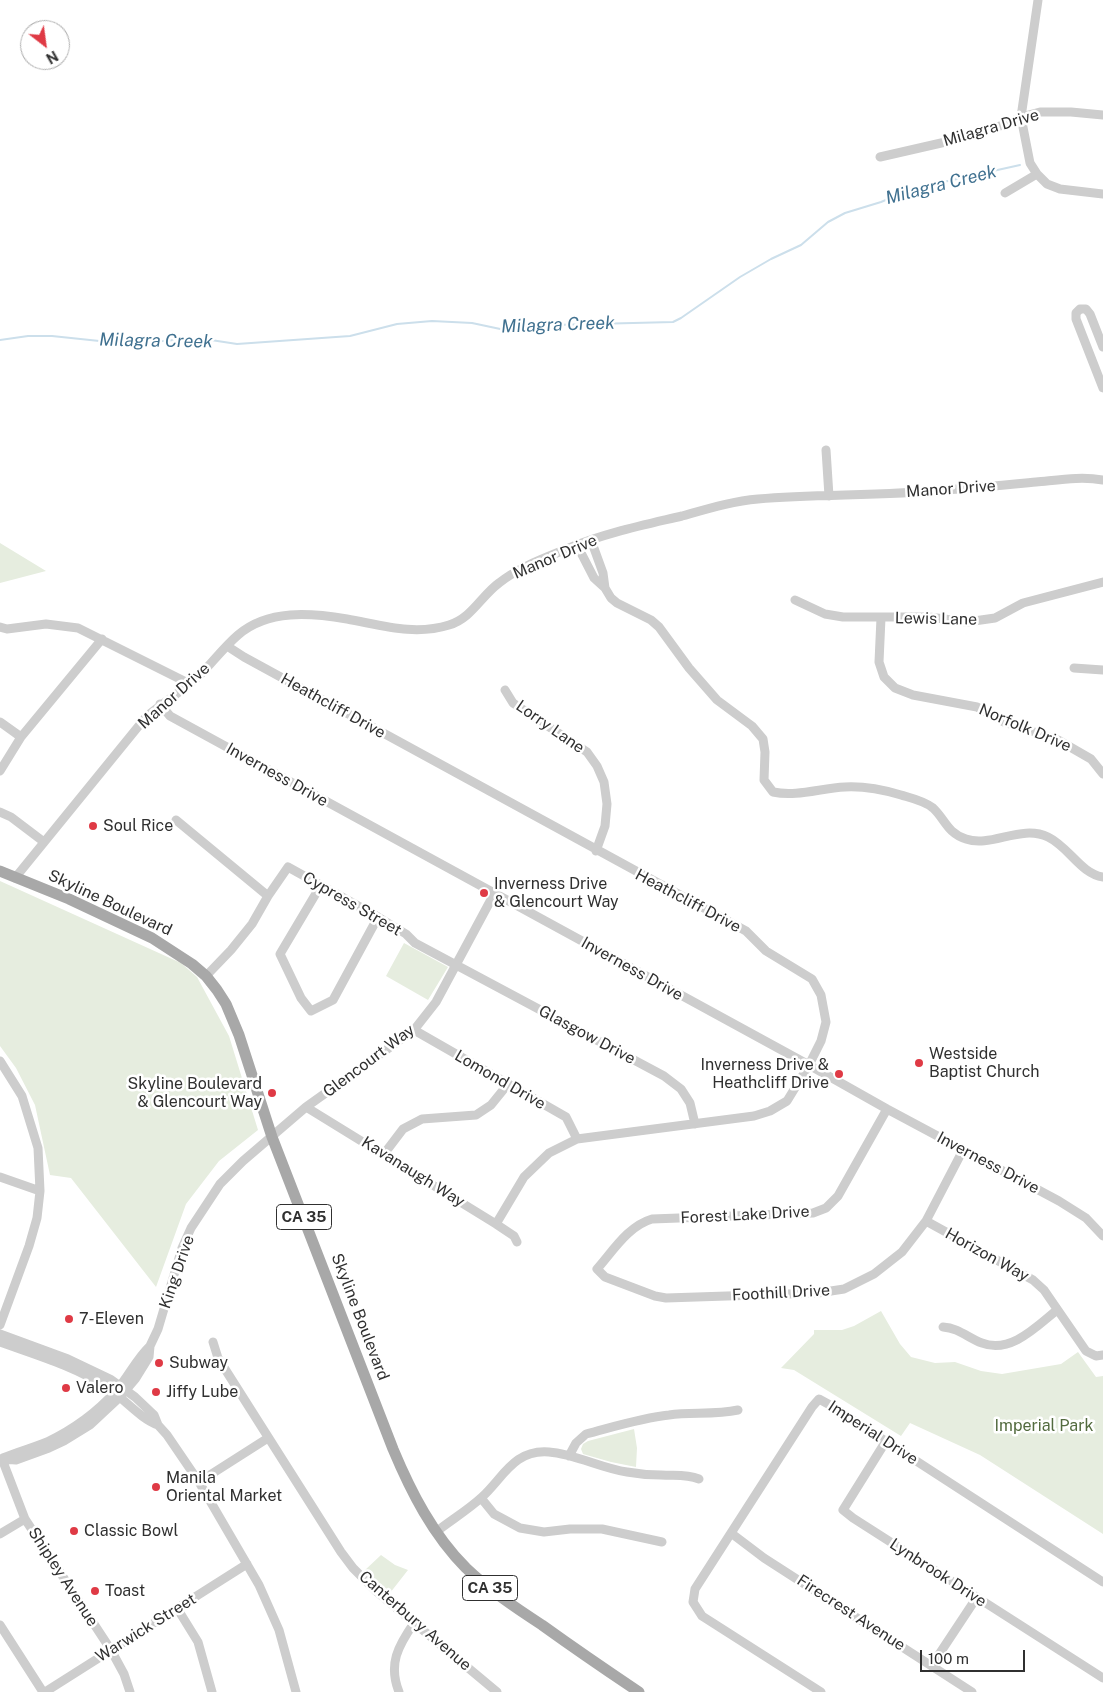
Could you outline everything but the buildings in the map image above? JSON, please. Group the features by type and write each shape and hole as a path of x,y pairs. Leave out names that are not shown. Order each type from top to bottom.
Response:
{"main road":[{"name":"Skyline Boulevard","path":"0,871 70,899 152,938 180,955 206,976 217,990 231,1013 272,1137 402,1470 411,1490 436,1532 466,1568 495,1593 639,1692"}],"street":[{"path":"1038,0 1021,117 1030,162 1037,174 1047,184 1060,188 1103,194"},
{"name":"Milagra Drive","path":"880,157 962,138 1040,112 1103,115"},
{"path":"1005,193 1037,174"},
{"path":"1103,347 1090,314 1086,309 1080,309 1076,313 1076,319 1103,388"},
{"path":"826,450 829,496"},
{"name":"Manor Drive","path":"15,878 146,717 160,704 190,684 247,628 269,618 306,615 334,617 400,629 430,629 452,624 469,614 497,584 509,576 577,545 624,530 745,500 934,491 1074,478 1103,480"},
{"path":"591,540 603,573 605,588"},
{"path":"577,545 594,578 618,604 651,620 659,627 689,668 716,700 752,726 763,739 765,752 764,780 773,792 787,795 847,787 900,795 933,808 945,824 967,840 981,841 1029,833 1047,836 1062,845 1087,871 1103,877"},
{"name":"Lewis Lane","path":"795,600 825,614 842,617 928,617 967,622 994,618 1023,604 1103,582"},
{"name":"Norfolk Drive","path":"881,618 879,662 884,677 896,688 913,695 977,707 1004,722 1058,740 1091,759 1103,774"},
{"path":"0,627 6,629 46,624 78,628 190,684"},
{"path":"0,771 21,737 102,639"},
{"name":"Heathcliff Drive","path":"227,646 596,851 746,931 766,951 812,979 821,994 826,1022 821,1042 787,1101 770,1111 754,1116 577,1139 549,1153 524,1177 496,1224"},
{"path":"1074,668 1103,670"},
{"name":"Lorry Lane","path":"505,690 512,703 586,752 597,766 604,782 607,804 604,826 596,851"},
{"name":"Inverness Drive","path":"160,704 170,716 887,1109 1059,1201 1086,1218 1103,1236"},
{"path":"0,722 21,737"},
{"path":"0,812 44,842"},
{"path":"176,820 268,896"},
{"name":"Cypress Street","path":"206,976 252,924 288,867 378,917 406,934 415,943 457,966"},
{"path":"321,885 280,954 301,998 311,1011 333,1000 378,917"},
{"name":"Glencourt Way","path":"272,1137 306,1107 414,1030 436,1002 494,894"},
{"name":"Glasgow Drive","path":"457,966 664,1076 681,1090 690,1103 695,1124"},
{"name":"Lomond Drive","path":"414,1030 566,1117 577,1139"},
{"path":"0,1061 22,1096 38,1148 40,1191 37,1218 29,1246 0,1325"},
{"path":"384,1154 403,1129 422,1119 476,1114 491,1105 508,1084"},
{"name":"Kavanaugh Way","path":"306,1107 496,1224 514,1236 517,1242"},
{"name":"Forest Lake Drive","path":"597,1269 632,1229 647,1220 813,1213 826,1208 838,1196 887,1109"},
{"name":"King Drive","path":"1,1459 46,1442 74,1428 121,1391 143,1352 150,1346 158,1329 180,1256 191,1228 220,1184 243,1161 272,1137"},
{"name":"Foothill Drive","path":"597,1269 605,1277 655,1296 666,1298 818,1293 844,1289 874,1274 902,1252 926,1221 963,1150"},
{"path":"0,1177 40,1191"},
{"name":"Horizon Way","path":"926,1221 1033,1280 1044,1290 1086,1351 1096,1356 1103,1355"},
{"path":"943,1327 953,1328 983,1344 996,1346 1014,1342 1057,1310"},
{"path":"0,1334 72,1361 121,1391 148,1421 158,1425 167,1435 199,1482 259,1585 279,1630 296,1692"},
{"path":"0,1342 88,1376 121,1391"},
{"name":"Canterbury Avenue","path":"213,1342 218,1358 349,1563 376,1591 497,1692"},
{"name":"Imperial Drive","path":"821,1692 702,1616 693,1602 695,1589 819,1399 1103,1582"},
{"path":"569,1456 576,1443 586,1434 667,1415 695,1412 723,1413 738,1410"},
{"path":"199,1482 268,1438"},
{"name":"Lynbrook Drive","path":"886,1441 843,1510 852,1518 1103,1678"},
{"path":"436,1532 481,1498 504,1471 515,1462 530,1454 548,1452 627,1472 662,1476 690,1475 699,1479"},
{"name":"Shipley Avenue","path":"1,1459 25,1519 111,1650 124,1674 130,1692"},
{"path":"481,1498 494,1514 520,1528 544,1532 602,1529 662,1542"},
{"path":"0,1534 25,1519"},
{"name":"Firecrest Avenue","path":"731,1533 764,1558 972,1692"},
{"name":"Warwick Street","path":"44,1692 247,1564"},
{"path":"932,1665 977,1597"},
{"path":"177,1608 198,1642 212,1692"},
{"path":"398,1692 395,1684 395,1658 400,1643 414,1623"},
{"path":"0,1625 44,1692"}],"green space":[{"path":"0,543 46,571 0,583"},
{"path":"0,881 181,963 197,977 229,1036 258,1130 219,1161 186,1204 156,1287 71,1178 50,1175 35,1105 16,1068 0,1046"},
{"path":"404,943 448,967 428,1000 386,976"},
{"name":"Imperial Park","path":"881,1311 900,1344 911,1357 935,1363 955,1362 981,1371 1002,1374 1061,1364 1078,1352 1096,1377 1103,1376 1103,1534 980,1455 910,1423 901,1436 794,1370 781,1368 814,1334 814,1330 842,1330 854,1326"},
{"path":"634,1429 637,1448 636,1467 583,1454 581,1449 583,1444 588,1441"},
{"path":"381,1555 395,1565 408,1570 390,1593 364,1571"}],"waterway":[{"name":"Milagra Creek","path":"0,340 28,336 52,336 128,344 198,338 237,344 350,336 397,324 432,321 472,323 505,330 553,325 673,322 740,277 771,259 801,245 828,222 845,213 881,202 912,189 1020,165"}],"place":[{"name":"Soul Rice","path":"93,826"},
{"name":"Inverness Drive & Glencourt Way","path":"484,893"},
{"name":"Westside Baptist Church","path":"919,1063"},
{"name":"Inverness Drive & Heathcliff Drive","path":"839,1074"},
{"name":"Skyline Boulevard & Glencourt Way","path":"272,1093"},
{"name":"7-Eleven","path":"69,1319"},
{"name":"Subway","path":"159,1363"},
{"name":"Valero","path":"66,1388"},
{"name":"Jiffy Lube","path":"156,1392"},
{"name":"Manila Oriental Market","path":"156,1487"},
{"name":"Classic Bowl","path":"74,1531"},
{"name":"Toast","path":"95,1591"}]}
